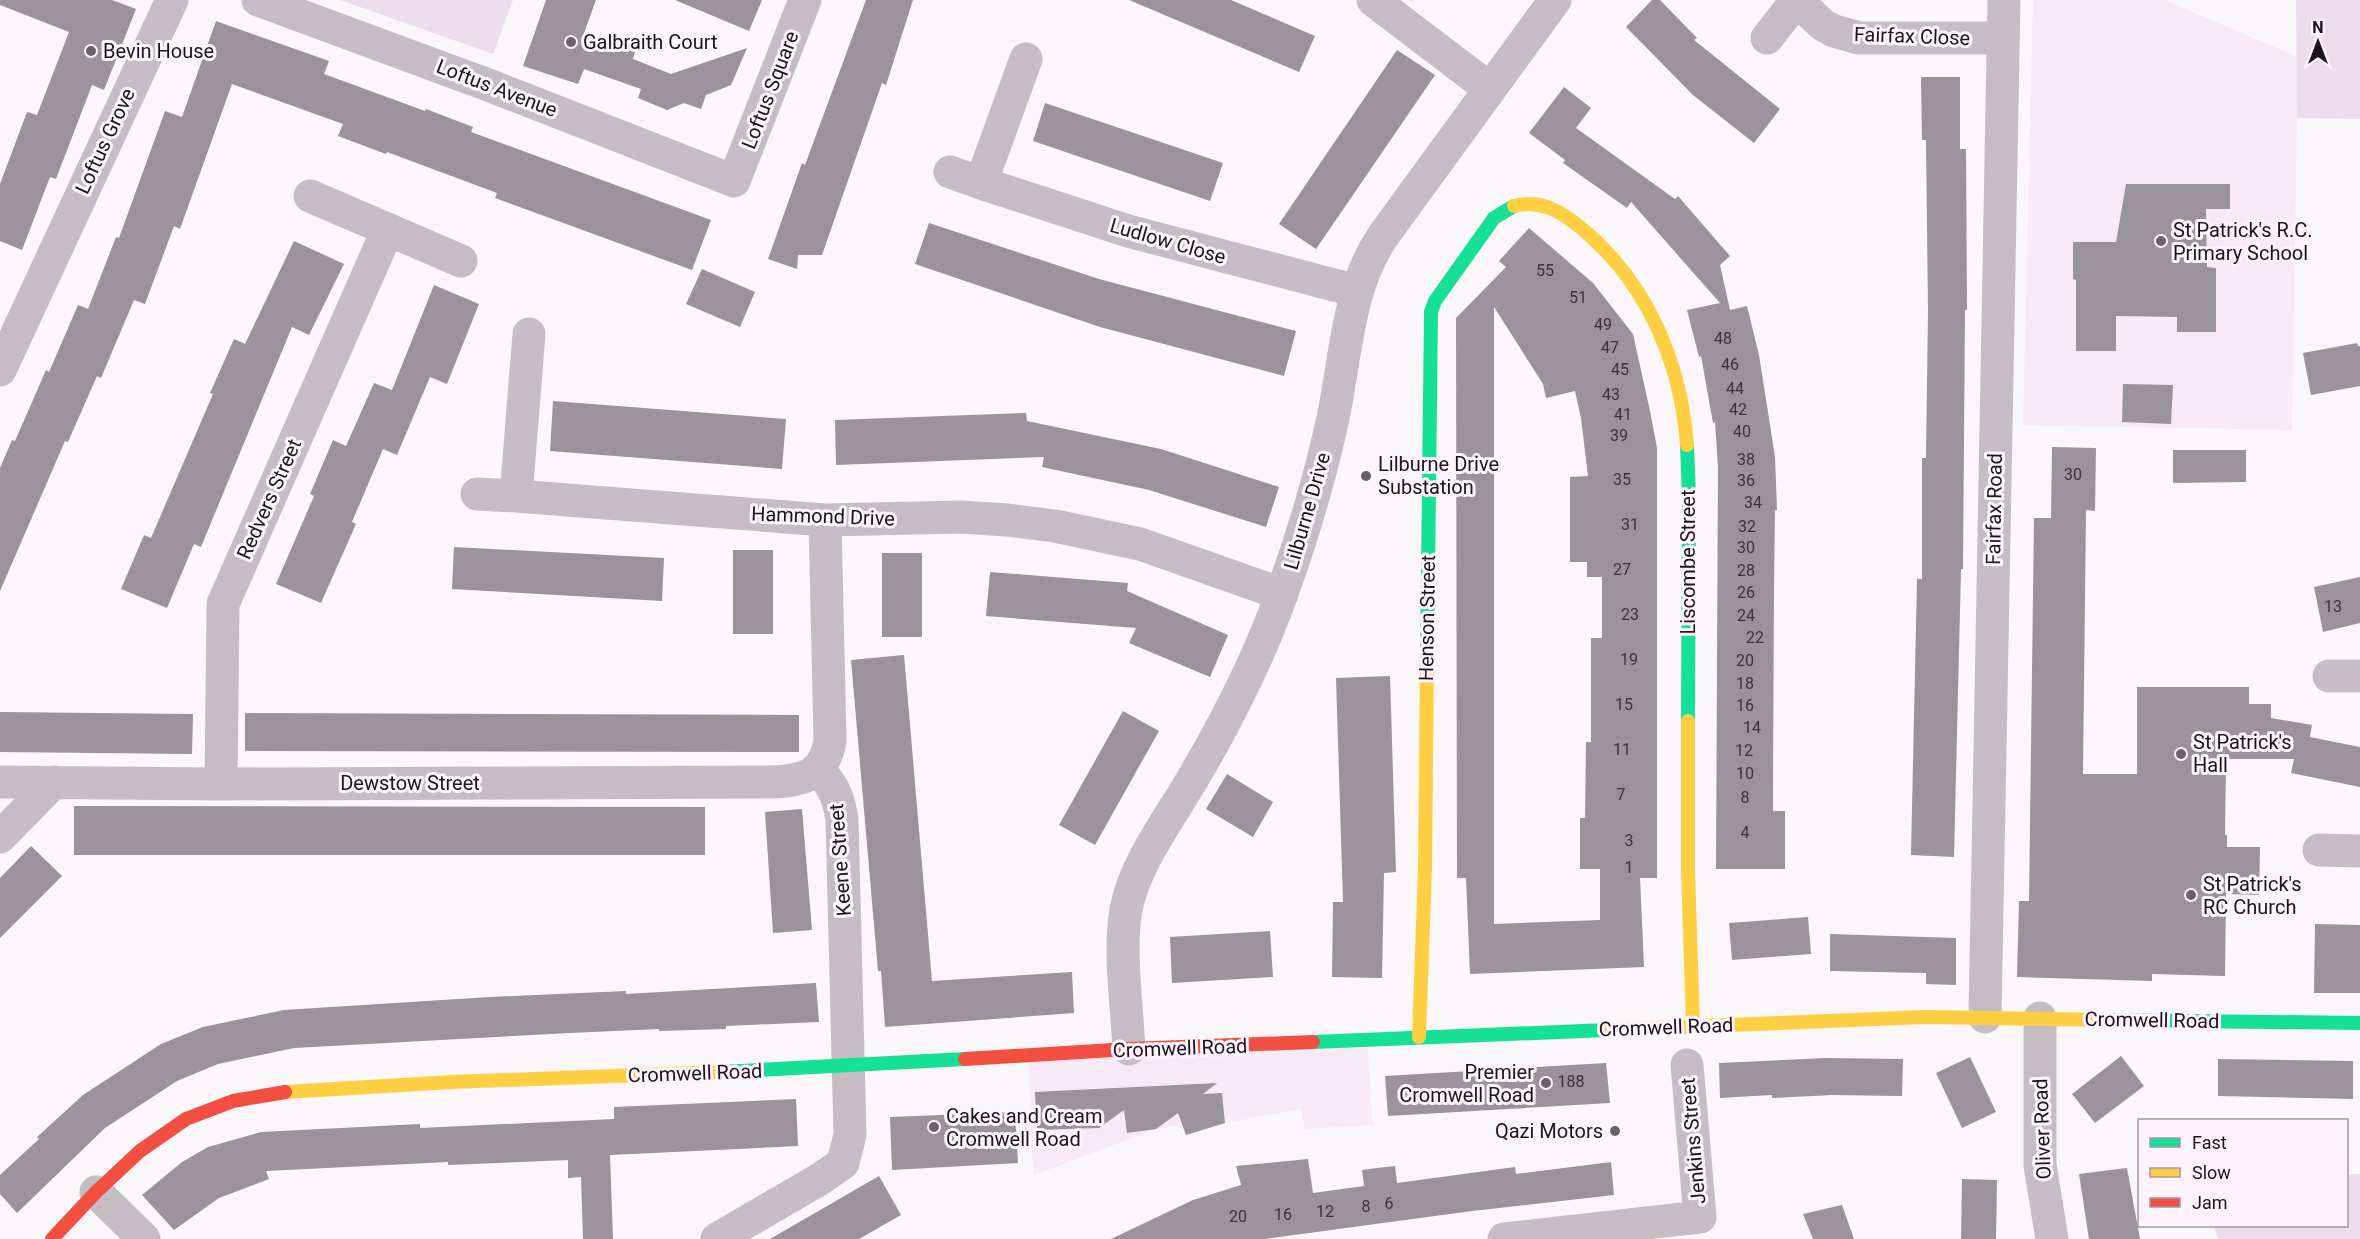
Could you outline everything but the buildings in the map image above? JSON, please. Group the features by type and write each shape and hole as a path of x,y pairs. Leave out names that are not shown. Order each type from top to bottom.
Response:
{"street":[{"name":"Loftus Grove","path":"0,370 172,0"},
{"name":"Loftus Avenue","path":"258,0 296,6 734,181"},
{"name":"Loftus Square","path":"734,181 805,0"},
{"path":"1373,0 1490,89"},
{"name":"Lilburne Drive","path":"1129,1050 1124,940 1127,905 1135,879 1224,723 1253,664 1282,594 1308,519 1333,418 1357,291 1374,250 1555,0"},
{"name":"Fairfax Road","path":"1985,1017 2004,0"},
{"name":"Fairfax Close","path":"1767,38 1797,1 1823,25 1834,31 1860,38 2003,38"},
{"path":"981,183 1026,58"},
{"name":"Ludlow Close","path":"950,172 1128,231 1357,291"},
{"path":"310,196 461,261"},
{"name":"Liscombe Street","path":"1494,218 1506,207 1535,202 1550,207 1580,226 1620,267 1638,290 1654,318 1677,383 1684,418 1688,488 1688,934 1693,1026"},
{"name":"Henson Street","path":"1419,1037 1425,868 1430,318 1435,301 1494,218"},
{"name":"Redvers Street","path":"221,784 223,604 388,229"},
{"path":"516,496 529,334"},
{"name":"Hammond Drive","path":"477,494 825,520 961,517 1054,526 1140,544 1282,594"},
{"path":"819,770 829,749 830,731 825,520"},
{"name":"Dewstow Street","path":"0,782 221,784 773,782 792,781 819,770"},
{"name":"Keene Street","path":"717,1239 843,1163 850,1135 842,819 839,800 832,785 819,770"},
{"path":"0,837 54,782"},
{"path":"2319,850 2360,851"},
{"name":"Cromwell Road","path":"52,1239 96,1192 140,1151 186,1119 233,1101 296,1090 775,1070 848,1064 1419,1037 1925,1017 2360,1023"},
{"name":"Oliver Road","path":"2040,1018 2040,1165 2052,1239"},
{"name":"Jenkins Street","path":"1504,1239 1703,1228 1686,1065"},
{"path":"96,1192 144,1239"}],"shaded area":[{"path":"340,0 513,0 493,54"},
{"name":"St Patrick's R.C. Primary School","path":"2033,0 2165,0 2298,57 2292,430 2023,425"},
{"path":"2296,0 2360,0 2360,119 2297,118"},
{"path":"1367,1040 1373,1125 1305,1129 1301,1109 1225,1123 1186,1135 1182,1125 1156,1129 1034,1175 1029,1055"},
{"path":"2348,1174 2360,1174 2360,1239 2218,1239 2214,1227 2348,1227"}],"traffic: fast":[{"path":"1427,661 1431,312 1435,301 1494,218 1514,206"},
{"path":"1687,445 1689,496 1688,721"},
{"path":"2108,1020 2360,1023"},
{"path":"1313,1042 1607,1030"},
{"path":"722,1072 965,1059"}],"traffic: slow":[{"path":"1514,206 1541,205 1566,216 1604,249 1624,273 1642,298 1668,354 1677,384 1687,445"},
{"path":"1419,1037 1425,869 1427,661"},
{"path":"1688,721 1688,870 1693,1026"},
{"path":"1607,1030 1925,1017 2108,1020"},
{"path":"285,1092 452,1082 722,1072"}],"traffic: jam":[{"path":"965,1059 1129,1049 1313,1042"},
{"path":"52,1239 96,1192 140,1151 186,1119 233,1101 285,1092"}],"place":[{"name":"Galbraith Court","path":"571,42"},
{"name":"Bevin House","path":"91,51"},
{"name":"St Patrick's R.C. Primary School","path":"2161,241"},
{"name":"Lilburne Drive Substation","path":"1366,476"},
{"name":"St Patrick's Hall","path":"2181,754"},
{"name":"St Patrick's RC Church","path":"2191,895"},
{"name":"Premier Cromwell Road","path":"1546,1083"},
{"name":"Cakes and Cream Cromwell Road","path":"934,1127"},
{"name":"Qazi Motors","path":"1615,1131"}]}
